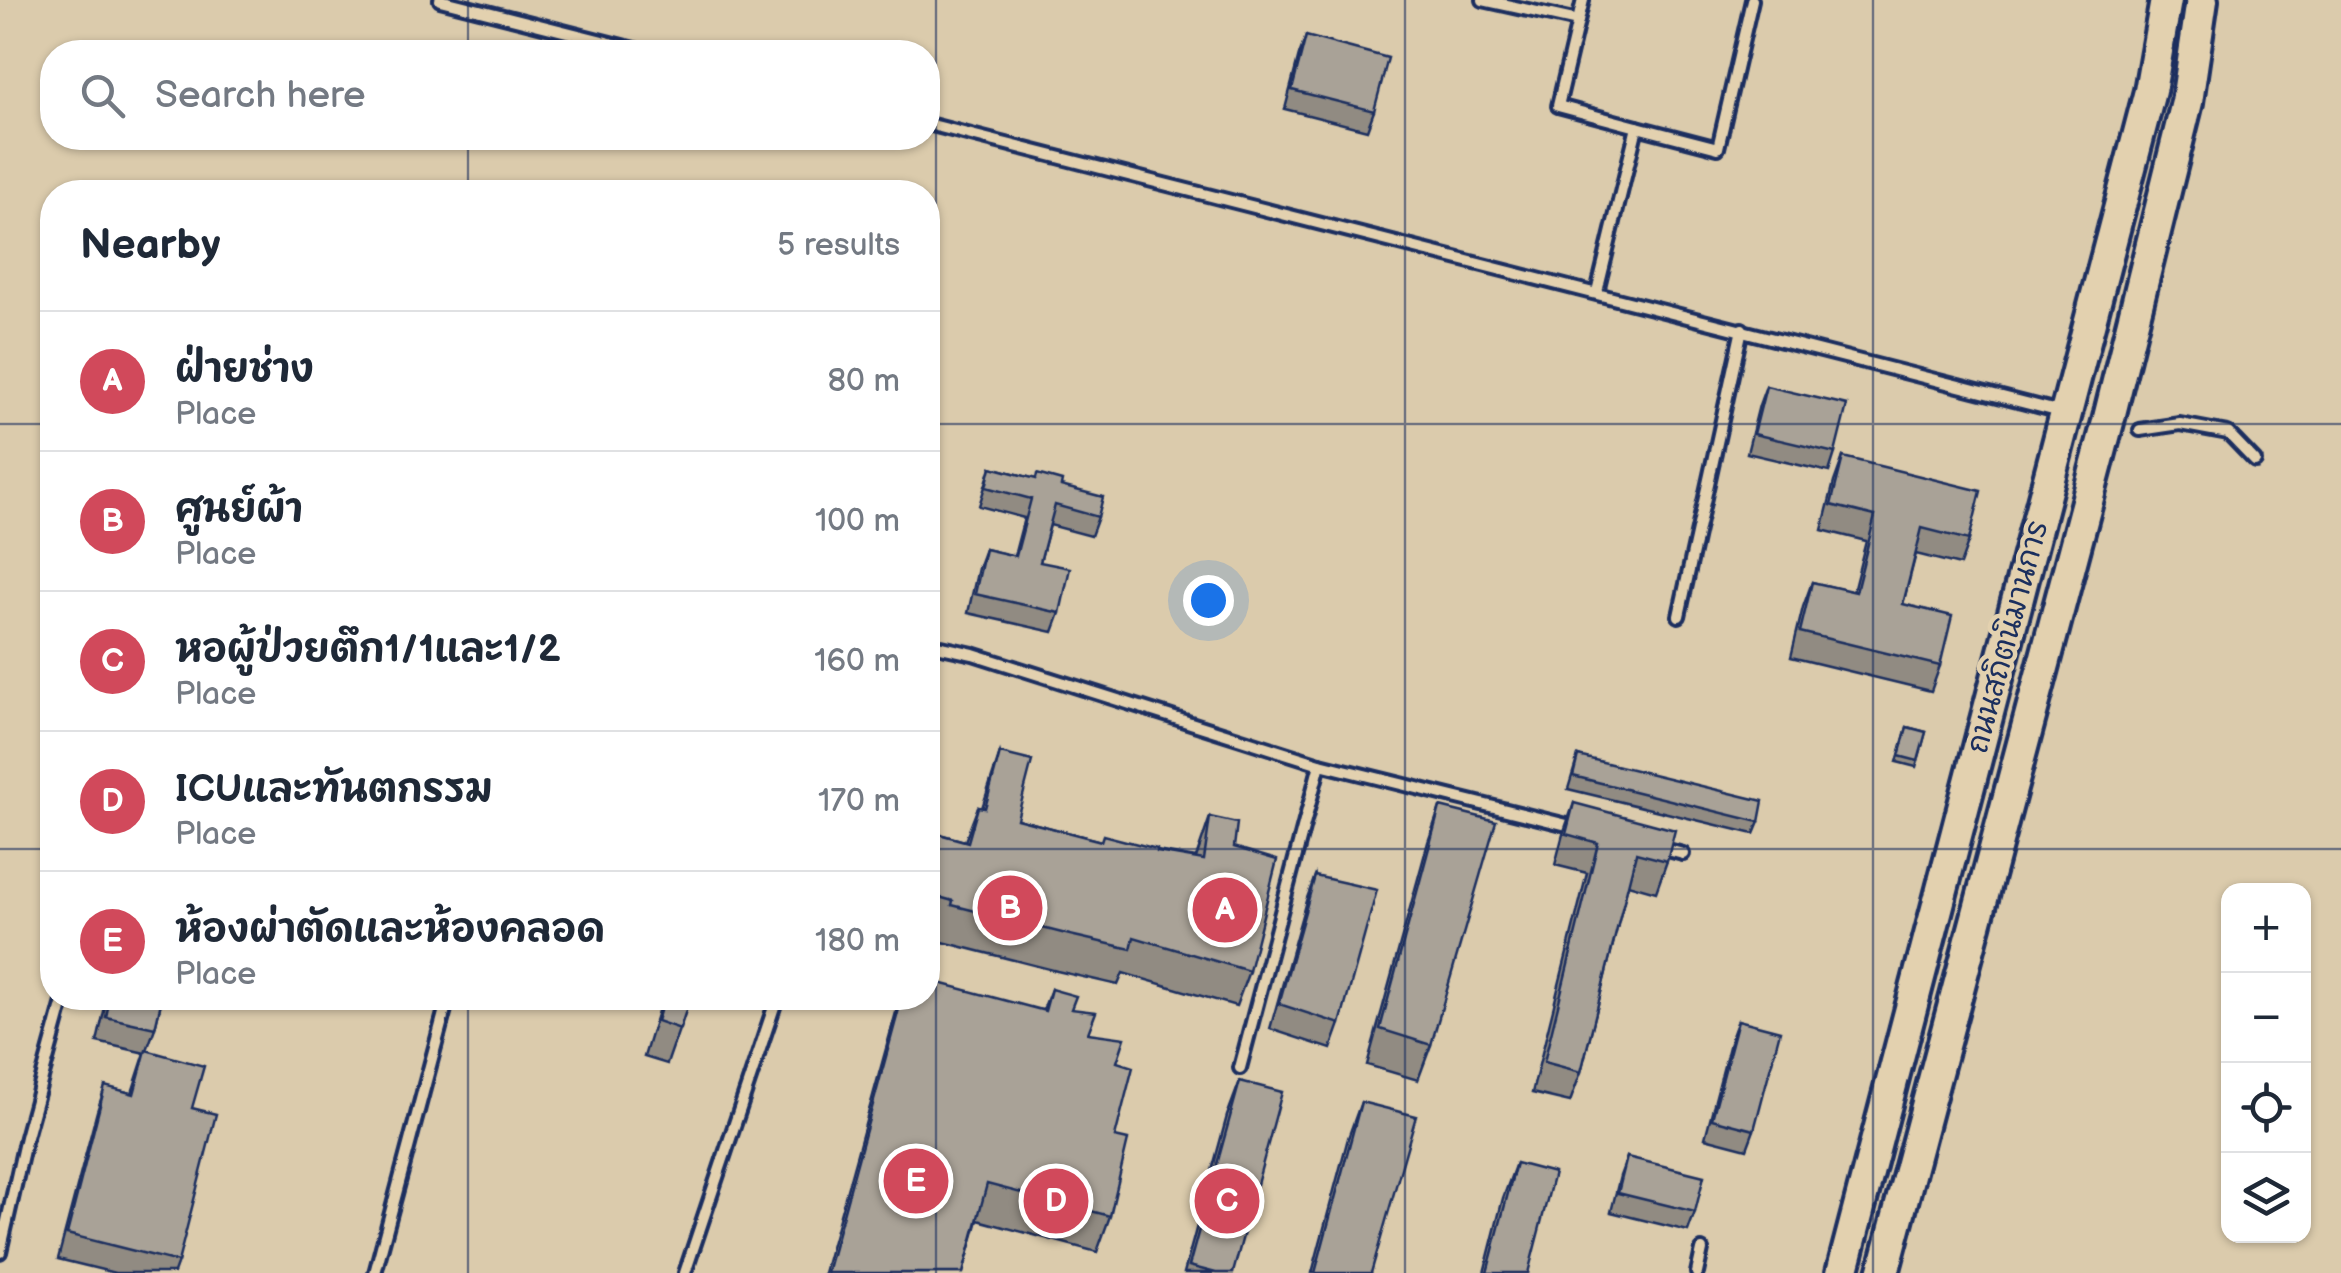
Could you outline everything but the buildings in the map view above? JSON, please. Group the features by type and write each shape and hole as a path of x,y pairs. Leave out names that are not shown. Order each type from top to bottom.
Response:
{"main road":[{"name":"ถนนสถิตนิมานการ","path":"1842,1273 2150,91 2166,0"},
{"name":"ถนนสถิตนิมานการ","path":"1884,1273 2108,422 2187,102 2202,0"},
{"path":"2067,413 2108,422"}],"lane":[{"path":"440,0 598,40"},
{"path":"1483,0 1578,21"},
{"path":"1584,0 1558,106 1718,148 1752,0"},
{"path":"940,127 2067,413"},
{"path":"1598,292 1636,127"},
{"path":"1678,616 1742,329"},
{"path":"2140,430 2180,424 2228,433 2255,461"},
{"path":"940,647 1320,764 1588,830"},
{"path":"1240,1068 1320,764"},
{"path":"1645,845 1683,854"},
{"path":"0,1252 61,1010"},
{"path":"375,1273 445,1010"},
{"path":"685,1273 773,1010"},
{"path":"1696,1273 1702,1250"}],"place":[{"name":"ศูนย์ผ้า","path":"1010,908"},
{"name":"ฝ่ายช่าง","path":"1225,910"},
{"name":"ห้องผ่าตัดและห้องคลอด","path":"916,1181"},
{"name":"ICUและทันตกรรม","path":"1056,1201"},
{"name":"หอผู้ป่วยตึก1/1และ1/2","path":"1227,1201"}]}
